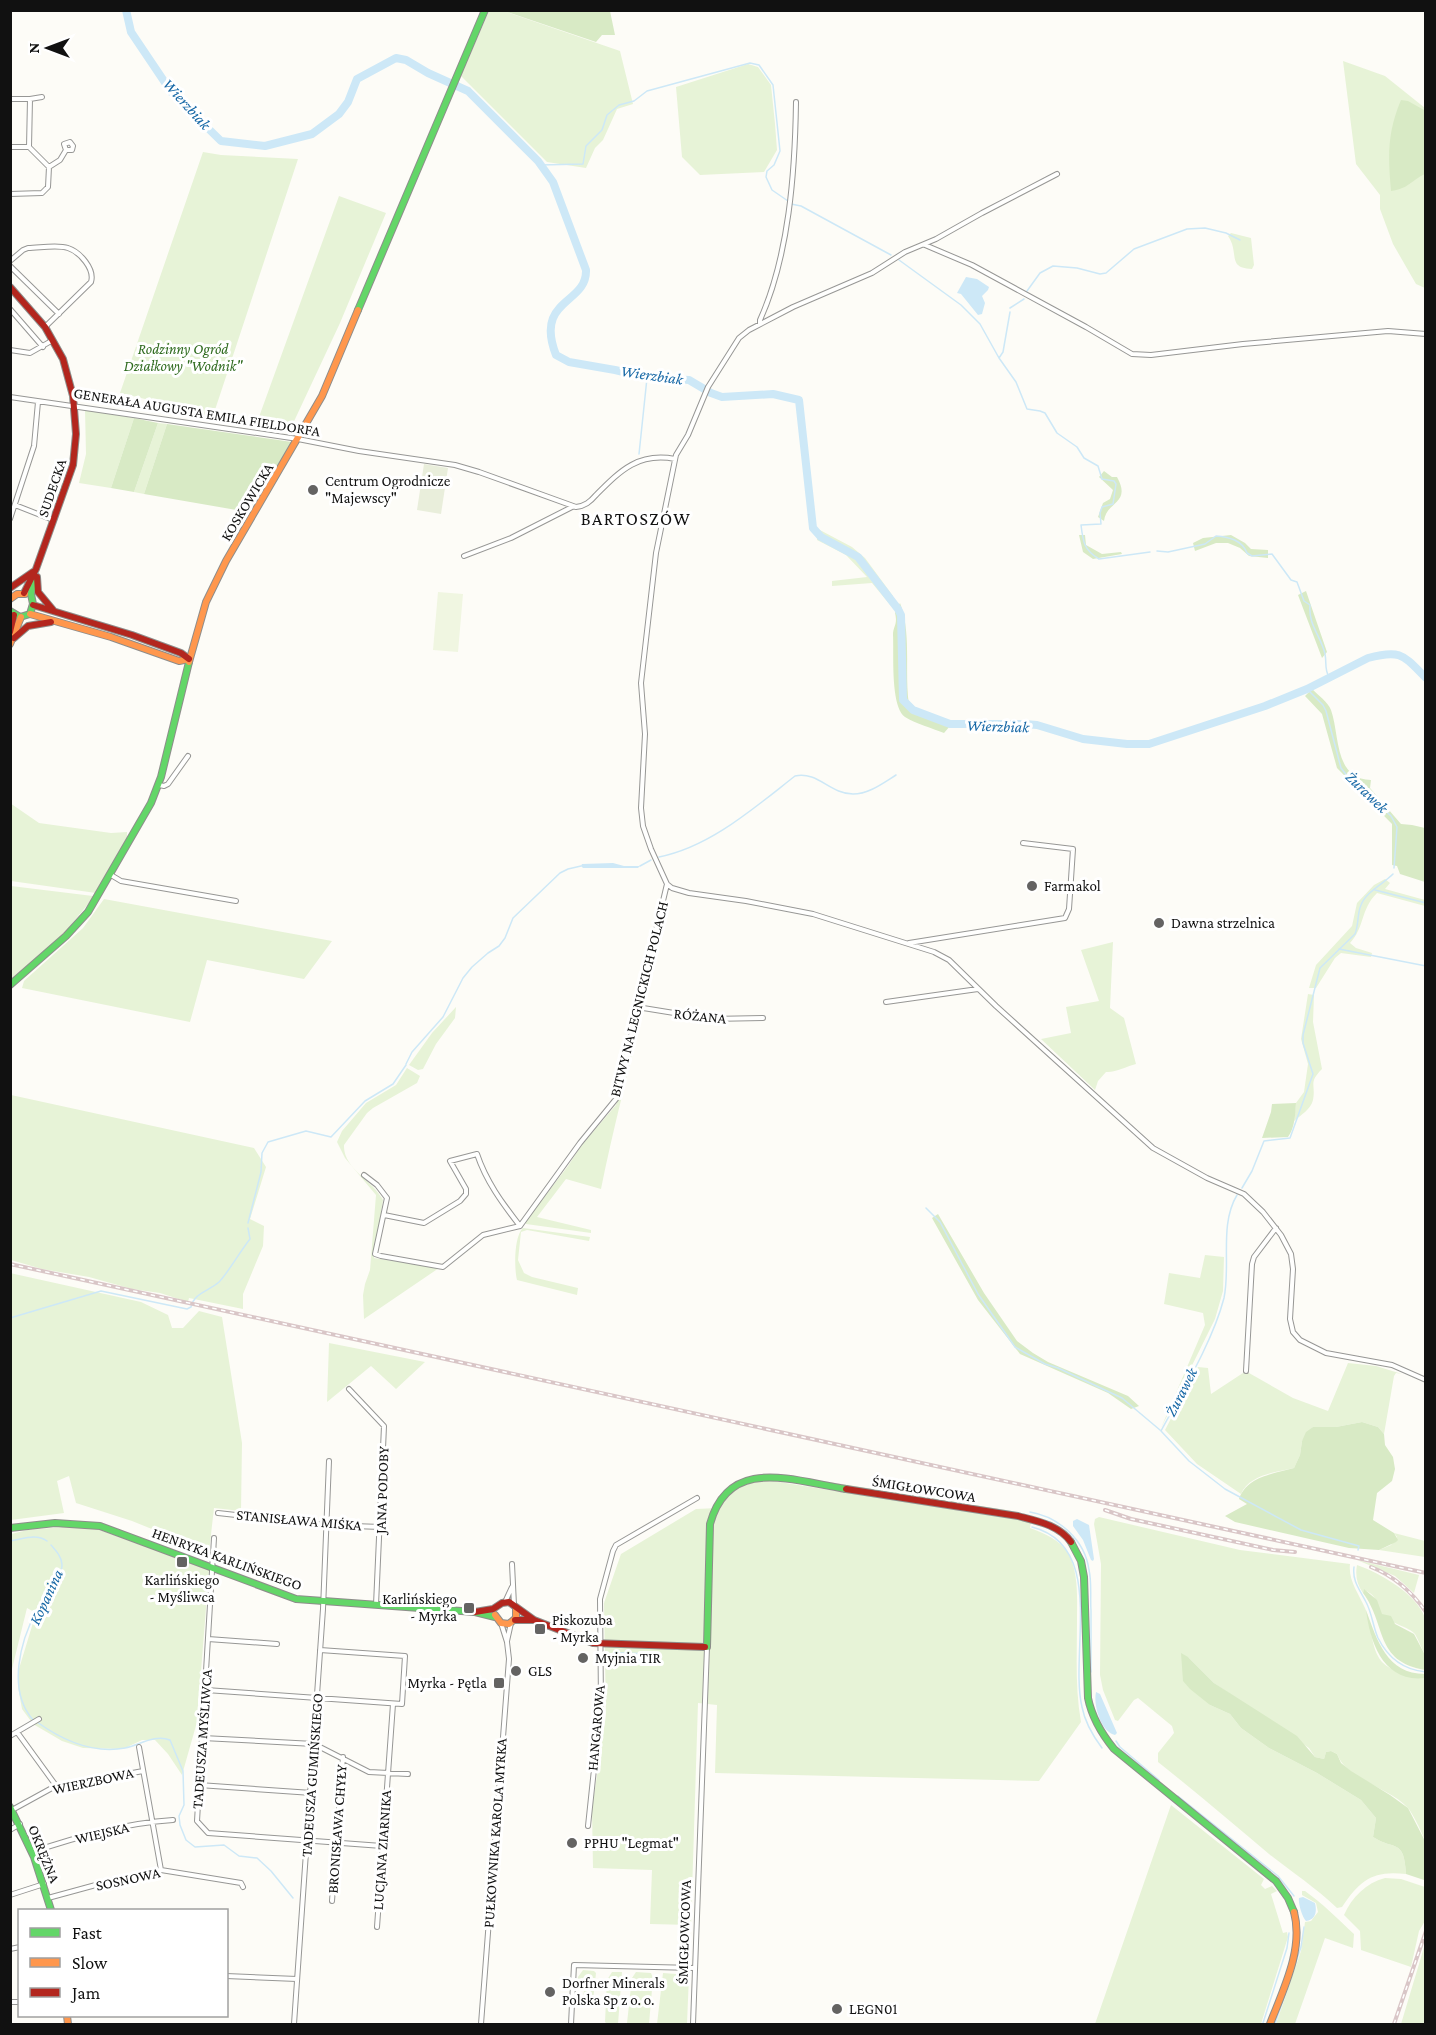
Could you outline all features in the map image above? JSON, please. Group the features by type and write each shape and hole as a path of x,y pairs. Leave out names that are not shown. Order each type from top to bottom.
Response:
{"street":[{"name":"KOSKOWICKA","path":"10,985 78,924 111,875 152,803 159,785 192,648 202,613 214,584 322,396 485,10"},
{"path":"10,99 42,97"},
{"path":"10,194 42,193 48,187 49,167 30,147 30,99"},
{"path":"760,324 772,292 786,231 794,154 796,102"},
{"path":"10,147 30,147"},
{"path":"49,167 60,160 66,150"},
{"path":"1057,174 905,252 872,273 760,324 736,342 719,373 708,387 688,435 675,459 656,553 641,683 645,734 641,818 651,849 667,884 672,888 689,893 813,914 944,957 1153,1148 1207,1178 1244,1194 1263,1212 1288,1247 1292,1261 1293,1278 1289,1304 1290,1319 1296,1336 1308,1345 1326,1353 1392,1365 1425,1380"},
{"path":"924,244 972,265 1077,321 1132,354 1151,355 1388,331 1425,334"},
{"path":"10,261 28,248 67,248 91,268 91,282 45,327"},
{"path":"10,266 59,314"},
{"name":"SUDECKA","path":"10,287 54,340 68,374 74,406 75,457 36,569 24,593"},
{"path":"10,309 43,347"},
{"path":"10,350 30,353 54,340"},
{"name":"GENERAŁA AUGUSTA EMILA FIELDORFA","path":"10,396 455,465 572,507"},
{"path":"10,519 34,446 38,402"},
{"path":"464,556 511,538 572,507 580,507 588,503 622,471 634,463 655,457 675,459"},
{"path":"15,506 53,520"},
{"path":"10,588 36,569"},
{"path":"36,569 38,592 54,611"},
{"name":"SUDECKA","path":"30,614 36,569"},
{"path":"11,598 24,593 32,602 54,611 181,653 189,659"},
{"path":"12,638 12,613 21,617 30,614 130,643 179,661 189,659"},
{"path":"12,638 21,617"},
{"path":"12,638 28,626 56,622"},
{"path":"181,653 192,648"},
{"path":"179,661 186,674"},
{"path":"159,785 168,784 188,756"},
{"path":"909,944 913,941 1065,918 1069,909 1072,849 1023,843"},
{"path":"111,875 121,881 236,901"},
{"name":"BITWY NA LEGNICKICH POLACH","path":"519,1226 580,1143 616,1099 667,884"},
{"path":"886,1002 979,989"},
{"name":"RÓŻANA","path":"638,1007 711,1019 763,1018"},
{"path":"364,1175 377,1185 387,1198 375,1254 444,1267 483,1235 519,1226 498,1196 477,1154 450,1161 466,1189 466,1194 460,1201 424,1223 384,1215"},
{"path":"1246,1371 1252,1264 1254,1257 1276,1228"},
{"name":"JANA PODOBY","path":"349,1389 384,1426 376,1605"},
{"name":"TADEUSZA GUMIŃSKIEGO","path":"294,2025 324,1601 329,1461"},
{"name":"ŚMIGŁOWCOWA","path":"693,2025 710,1524 713,1509 729,1488 749,1478 775,1478 1037,1519 1053,1526 1073,1543 1079,1552 1085,1572 1088,1698 1092,1718 1098,1730 1114,1749 1276,1881 1285,1890 1292,1904 1297,1921 1297,1939 1270,2025"},
{"name":"HANGAROWA","path":"588,1826 601,1704 600,1599 614,1547 697,1498"},
{"name":"STANISŁAWA MIŚKA","path":"218,1513 326,1525 381,1527"},
{"name":"HENRYKA KARLIŃSKIEGO","path":"10,1528 52,1522 74,1522 100,1526 291,1598 475,1612 495,1617"},
{"name":"TADEUSZA MYŚLIWCA","path":"214,1538 197,1821 208,1833 382,1846"},
{"path":"512,1564 512,1586 517,1615 513,1622"},
{"path":"512,1586 505,1602 496,1608 495,1617 501,1623 534,1620"},
{"path":"505,1602 534,1620 590,1642 707,1647"},
{"name":"HENRYKA KARLIŃSKIEGO","path":"475,1612 496,1608"},
{"name":"PUŁKOWNIKA KAROLA MYRKA","path":"507,1642 513,1622"},
{"name":"PUŁKOWNIKA KAROLA MYRKA","path":"481,2025 508,1659 507,1642 501,1623"},
{"path":"208,1639 277,1644"},
{"path":"206,1690 402,1704 405,1656 320,1650"},
{"name":"LUCJANA ZIARNIKA","path":"377,1927 393,1704"},
{"path":"10,1736 39,1719"},
{"path":"17,1732 58,1787"},
{"path":"203,1738 314,1744 343,1757 364,1770 408,1774"},
{"path":"139,1746 161,1870"},
{"name":"BRONISŁAWA CHYŁY","path":"332,1901 343,1757"},
{"name":"WIERZBOWA","path":"11,1809 58,1787 143,1771"},
{"path":"199,1785 312,1793"},
{"name":"OKRĘŻNA","path":"11,1809 32,1852 51,1909"},
{"name":"WIEJSKA","path":"32,1852 105,1831 173,1820"},
{"path":"10,1830 20,1824"},
{"name":"SOSNOWA","path":"48,1898 161,1870 241,1883 243,1887"},
{"path":"10,1895 44,1884"},
{"path":"571,2025 574,1965 694,1968"},
{"path":"228,1976 297,1979"}],"green space":[{"path":"489,11 504,11 620,51 633,104 617,109 603,140 595,148 586,168 547,162 461,76"},
{"path":"504,11 610,11 615,35 602,35 596,42"},
{"path":"1343,61 1385,76 1425,108 1425,288 1416,284 1393,244 1380,209 1380,195 1356,164"},
{"path":"748,64 758,67 771,85 777,150 764,172 700,175 682,157 676,87"},
{"path":"1401,100 1408,101 1424,110 1425,174 1406,186 1391,191 1389,167 1391,134"},
{"name":"Rodzinny Ogród Działkowy \"Wodnik\"","path":"203,152 298,159 211,422 163,413 166,404 120,393"},
{"name":"Rodzinny Ogród Działkowy \"Wodnik\"","path":"339,196 386,213 340,323 289,432 255,428"},
{"path":"1231,233 1251,238 1254,265 1252,269 1244,268 1236,263 1228,236"},
{"path":"85,410 134,418 111,488 79,483 86,454"},
{"path":"134,418 158,423 134,492 111,488"},
{"path":"158,423 167,424 144,494 134,492"},
{"path":"167,424 292,442 248,512 144,494"},
{"path":"424,464 448,468 441,514 417,510"},
{"path":"1104,471 1112,477 1117,477 1122,492 1117,502 1109,509 1104,521 1098,517 1103,503 1110,499 1113,490 1099,477"},
{"path":"818,529 852,547 865,558 893,596 891,606 872,583 832,586 832,581 867,577 846,555 817,540"},
{"path":"1079,535 1085,535 1086,545 1102,554 1121,552 1122,554 1093,559 1083,552"},
{"path":"1231,535 1251,549 1268,550 1268,558 1249,556 1240,548 1228,543 1216,543 1195,551 1193,543 1203,538"},
{"path":"1306,591 1327,652 1322,658 1298,595"},
{"path":"438,592 463,594 458,652 433,650"},
{"path":"900,603 906,628 909,705 930,718 950,726 944,733 905,717 900,711 895,691 893,635 895,613"},
{"path":"1312,689 1330,707 1340,754 1350,772 1359,778 1371,780 1370,788 1401,824 1425,828 1425,882 1400,874 1397,866 1392,865 1392,824 1337,768 1322,714 1305,696"},
{"path":"10,803 39,823 111,833 127,832 127,840 96,893 11,881"},
{"path":"1385,879 1390,883 1385,889 1425,900 1425,906 1377,893 1350,943 1356,948 1372,953 1371,957 1341,953 1335,958 1316,988 1309,988 1316,965 1352,926 1357,903 1374,885"},
{"path":"11,886 93,896 93,898 66,931 11,980"},
{"path":"104,899 332,941 304,979 207,960 190,1022 22,988 24,981 83,928"},
{"path":"1113,942 1110,1008 1124,1018 1136,1064 1106,1072 1098,1081 1095,1090 1041,1039 1071,1033 1066,1007 1099,1001 1081,950"},
{"path":"1308,994 1314,995 1313,1022 1322,1069 1314,1081 1312,1103 1294,1121 1296,1103 1304,1092 1308,1064 1301,1039"},
{"path":"456,1007 455,1018 436,1044 423,1069 418,1070 409,1065 432,1033"},
{"path":"640,1010 642,1011 601,1189 566,1179 537,1217 591,1230 591,1233 526,1224 525,1222 581,1146 616,1105"},
{"path":"407,1068 420,1076 417,1083 367,1113 344,1145 345,1153 348,1161 383,1200 374,1258 439,1268 364,1319 363,1295 370,1270 376,1195 345,1158 337,1142 342,1131 366,1103 396,1085"},
{"path":"11,1095 254,1148 266,1167 250,1219 264,1226 263,1246 243,1294 243,1309 189,1298 188,1302 160,1293 132,1289 11,1260"},
{"path":"1296,1103 1293,1125 1288,1137 1262,1138 1272,1104"},
{"path":"938,1214 984,1293 1017,1341 1048,1362 1128,1396 1139,1406 1131,1409 1108,1393 1020,1354 978,1300 932,1218"},
{"path":"523,1228 590,1237 589,1241 527,1230 521,1232 518,1260 524,1273 578,1288 577,1295 517,1280 516,1245 520,1232"},
{"path":"1205,1255 1224,1257 1223,1291 1215,1319 1161,1428 1205,1325 1203,1313 1164,1304 1169,1273 1200,1278"},
{"path":"10,1273 141,1302 168,1315 172,1328 183,1328 199,1311 222,1317 242,1443 241,1511 214,1508 209,1552 132,1521 76,1503 69,1476 57,1481 64,1513 11,1520"},
{"path":"329,1343 425,1362 396,1389 371,1366 327,1402"},
{"path":"1348,1363 1376,1366 1402,1374 1396,1373 1394,1376 1384,1434 1378,1427 1362,1422 1336,1427 1313,1427 1302,1441 1300,1455 1294,1468 1257,1478 1250,1482 1241,1494 1197,1464 1165,1430 1198,1367 1208,1368 1211,1394 1243,1373 1249,1373 1293,1398 1328,1411"},
{"path":"1362,1422 1378,1427 1384,1434 1385,1445 1393,1457 1395,1469 1392,1481 1377,1493 1373,1520 1394,1533 1398,1540 1396,1542 1379,1550 1349,1548 1235,1522 1225,1516 1247,1504 1239,1499 1248,1485 1269,1474 1294,1468 1306,1432 1313,1427 1336,1427"},
{"path":"792,1476 1013,1511 932,1501"},
{"path":"761,1479 1031,1522 1030,1528 1056,1541 1065,1548 1072,1560 1077,1595 1077,1685 1081,1722 1039,1781 715,1773 717,1705 698,1703 691,1925 650,1924 652,1870 593,1868 592,1809 606,1715 604,1603 621,1554 696,1509 718,1508 736,1488"},
{"path":"1099,1517 1240,1550 1350,1564 1352,1582 1365,1608 1378,1656 1382,1662 1395,1670 1425,1678 1425,1841 1412,1814 1400,1801 1359,1777 1342,1763 1337,1754 1331,1751 1326,1752 1324,1759 1315,1757 1309,1748 1214,1683 1188,1657 1210,1705 1230,1714 1241,1728 1269,1748 1317,1773 1361,1800 1376,1818 1373,1837 1400,1850 1406,1874 1385,1874 1368,1879 1355,1890 1342,1907 1337,1908 1158,1762 1158,1753 1174,1733 1172,1726 1138,1698 1118,1721 1115,1720 1103,1690 1100,1675 1101,1564 1094,1524 1095,1519"},
{"path":"86,1525 209,1570 197,1722 182,1775 155,1740 142,1740 123,1749 83,1748 62,1741 33,1724 22,1709 18,1672 36,1613 27,1608 11,1673 11,1534 28,1530"},
{"path":"1394,1533 1425,1541 1425,1557 1379,1550 1391,1545 1397,1537"},
{"path":"1357,1560 1419,1575 1414,1593 1395,1576"},
{"path":"1357,1565 1397,1586 1421,1609 1427,1627 1425,1655 1415,1634 1385,1618 1379,1611 1373,1595 1364,1590 1363,1593 1357,1580"},
{"path":"1364,1589 1377,1600 1382,1614 1391,1616 1395,1624 1414,1634 1425,1655 1425,1670 1397,1659 1389,1650 1376,1617 1363,1593"},
{"path":"1366,1610 1385,1653 1401,1668 1425,1674 1425,1678 1411,1678 1389,1667 1371,1635"},
{"path":"1181,1653 1214,1683 1297,1736 1315,1757 1324,1759 1326,1752 1331,1751 1337,1754 1341,1763 1351,1771 1408,1808 1425,1841 1424,1880 1406,1874 1403,1855 1397,1847 1373,1837 1376,1818 1361,1800 1317,1773 1269,1748 1241,1728 1230,1714 1210,1705 1190,1689 1183,1681"},
{"path":"1171,1805 1264,1879 1261,1885 1265,1889 1272,1886 1277,1891 1271,1894 1283,1933 1287,1932 1288,1937 1261,2024 1095,2024"},
{"path":"1385,1878 1401,1879 1425,1887 1425,1921 1419,1931 1411,1967 1361,1950 1360,1931 1344,1915 1360,1892 1372,1883"},
{"path":"1302,1891 1318,1901 1354,1934 1353,1948 1325,1938 1295,2024 1276,2024 1301,1951 1305,1922 1311,1921 1318,1912 1316,1903 1302,1895"},
{"path":"1425,1944 1425,2024 1401,2024"},
{"path":"583,1970 596,1973 593,2001 583,2001 584,1990 577,1989 578,1977"},
{"path":"612,1972 622,1972 618,2024 605,2022 607,1980"},
{"path":"636,1972 651,1973 653,1978 649,2024 627,2023 632,1978"},
{"path":"663,1973 689,1975 687,2024 657,2024"}],"water":[{"path":"966,277 977,279 989,287 982,296 985,303 982,314 978,315 961,294 957,293"},
{"path":"613,863 640,866 638,868 583,868 581,866 582,864"},
{"path":"1077,1519 1089,1525 1093,1561 1073,1526 1073,1521"},
{"path":"614,1652 648,1653 647,1662 614,1661"},
{"path":"1096,1692 1100,1694 1117,1733 1115,1735 1102,1724 1096,1704"},
{"path":"1303,1897 1315,1903 1316,1906 1314,1917 1306,1921 1299,1903 1299,1898"}],"waterway":[{"name":"Wierzbiak","path":"126,10 131,32 172,93 221,141 265,146 312,134 339,114 348,102 357,79 396,58 406,60 468,91 538,161 553,182 586,270 579,290 556,312 552,323 551,336 556,355 569,362 649,378 689,380 722,397 773,394 799,400 813,528 821,537 858,557 898,609 901,615 903,700 913,710 950,724 1037,725 1083,739 1149,744 1265,706 1379,655 1401,656 1426,678"},
{"path":"540,165 583,164 586,146 602,130 607,115 619,105 634,101 647,91 750,63 759,65 773,85 780,151 774,165 767,171 766,177 772,190 788,201"},
{"path":"791,204 801,206 891,255"},
{"path":"1027,291 1040,273 1053,266 1106,273 1134,249 1187,229 1205,228 1226,233 1240,240"},
{"path":"899,260 961,305 980,324 999,358 1003,352 1010,312"},
{"path":"1010,308 1024,299"},
{"path":"999,358 1016,382 1027,409 1045,413 1057,433 1077,447 1084,458 1098,466 1102,479 1114,481 1116,484 1113,504 1102,507 1101,524 1081,525 1087,549 1099,559 1150,552"},
{"path":"639,454 647,378"},
{"path":"1157,551 1168,552 1205,544 1216,536 1238,542 1252,556 1272,554 1291,580 1297,582 1304,601 1310,605 1311,619 1326,657 1329,677"},
{"name":"Żurawek","path":"1307,689 1326,711 1341,768 1391,816 1397,827 1394,868"},
{"path":"659,857 696,845 731,825 795,776 811,777 845,793 859,794 881,785 896,775"},
{"path":"640,866 651,860"},
{"path":"406,1064 412,1052 443,1017 463,978 505,938 513,918 560,873 581,866"},
{"name":"Żurawek","path":"1242,1188 1252,1171 1264,1141 1290,1138 1313,1074 1303,1043 1303,1035 1320,968 1355,934 1363,900 1393,874"},
{"path":"1375,890 1426,903"},
{"path":"1339,949 1426,966"},
{"path":"248,1223 261,1172 262,1153 268,1142 306,1131 331,1137 365,1101 393,1084 406,1065"},
{"name":"Żurawek","path":"1237,1195 1228,1219 1226,1285 1219,1314 1196,1366 1161,1431 1189,1461 1225,1489 1301,1530 1359,1546 1358,1550"},
{"path":"926,1208 940,1222 978,1294 1015,1347 1045,1364 1122,1398 1160,1430"},
{"path":"10,1318 101,1291 187,1309 191,1307 195,1298 219,1282 226,1273 250,1239 248,1228"},
{"path":"1030,1512 1051,1519 1069,1532 1087,1559 1091,1585 1091,1672"},
{"path":"1032,1527 1055,1538 1070,1555 1077,1578 1080,1604 1079,1684 1082,1707 1090,1729 1102,1748"},
{"name":"Kopanina","path":"10,1541 34,1537 47,1541"},
{"name":"Kopanina","path":"33,1720 20,1695 19,1665 21,1651 31,1622 61,1570 61,1559 51,1545"},
{"name":"Żurawek","path":"1354,1567 1355,1581 1368,1606 1376,1634 1382,1645 1404,1666 1426,1672"},
{"name":"Kopanina","path":"37,1722 67,1740 101,1749 125,1748 158,1738 170,1740 183,1771 184,1805 179,1816 186,1840 195,1847 224,1845 239,1856 257,1858 293,1898"},
{"path":"1116,1741 1159,1780"},
{"path":"1178,1796 1278,1876 1294,1896"},
{"path":"1275,2024 1301,1947 1304,1927"},
{"path":"1263,2023 1287,1948 1289,1933"}],"railway":[{"path":"10,1264 1426,1573"},
{"path":"1105,1510 1131,1519 1273,1550 1295,1552"},
{"path":"1371,1567 1402,1585 1426,1612"},
{"path":"1394,2024 1426,1931"}],"traffic: fast":[{"path":"358,310 485,10"},
{"path":"10,611 20,617 30,614 33,604 31,594 34,576"},
{"path":"10,985 66,936 88,912 151,803 161,777 189,662"},
{"path":"705,1647 707,1647 710,1524 719,1502 732,1488 747,1480 765,1478 785,1478 846,1489"},
{"path":"10,1528 55,1523 100,1526 296,1599 475,1612 495,1617"},
{"path":"1071,1542 1081,1561 1084,1577 1088,1698 1101,1731 1114,1749 1276,1881 1288,1898 1294,1912"},
{"path":"10,1807 34,1857 51,1909"}],"traffic: slow":[{"path":"189,662 206,602 226,561 322,396 358,310"},
{"path":"10,599 17,594 25,594"},
{"path":"30,614 111,637 179,661 189,659"},
{"path":"10,644 21,617"},
{"path":"495,1615 501,1623 509,1624 516,1618 516,1609"},
{"path":"1270,2024 1291,1969 1296,1940 1294,1912"},
{"path":"67,2017 68,2024"}],"traffic: jam":[{"path":"10,287 45,327 63,359 73,396 76,434 73,465 36,569 24,593"},
{"path":"10,588 33,572"},
{"path":"37,577 38,592 53,610"},
{"path":"33,605 132,635 181,653 189,659"},
{"path":"10,632 14,615"},
{"path":"14,638 28,626 51,622"},
{"path":"846,1489 1018,1516 1054,1528 1071,1542"},
{"path":"475,1612 493,1609 502,1603 509,1602 534,1620 593,1643 705,1647"},
{"path":"515,1620 534,1620"}],"place":[{"name":"Centrum Ogrodnicze \"Majewscy\"","path":"313,490"},
{"name":"Farmakol","path":"1032,886"},
{"name":"Dawna strzelnica","path":"1159,923"},
{"name":"Karlińskiego - Myśliwca","path":"182,1562"},
{"name":"Karlińskiego - Myrka","path":"469,1608"},
{"name":"Piskozuba - Myrka","path":"540,1629"},
{"name":"Myjnia TIR","path":"583,1658"},
{"name":"GLS","path":"516,1671"},
{"name":"Myrka - Pętla","path":"499,1683"},
{"name":"PPHU \"Legmat\"","path":"572,1843"},
{"name":"Dorfner Minerals Polska Sp z o. o.","path":"550,1992"},
{"name":"LEGN01","path":"837,2009"}],"district":[{"name":"BARTOSZÓW","path":"636,519"}]}
